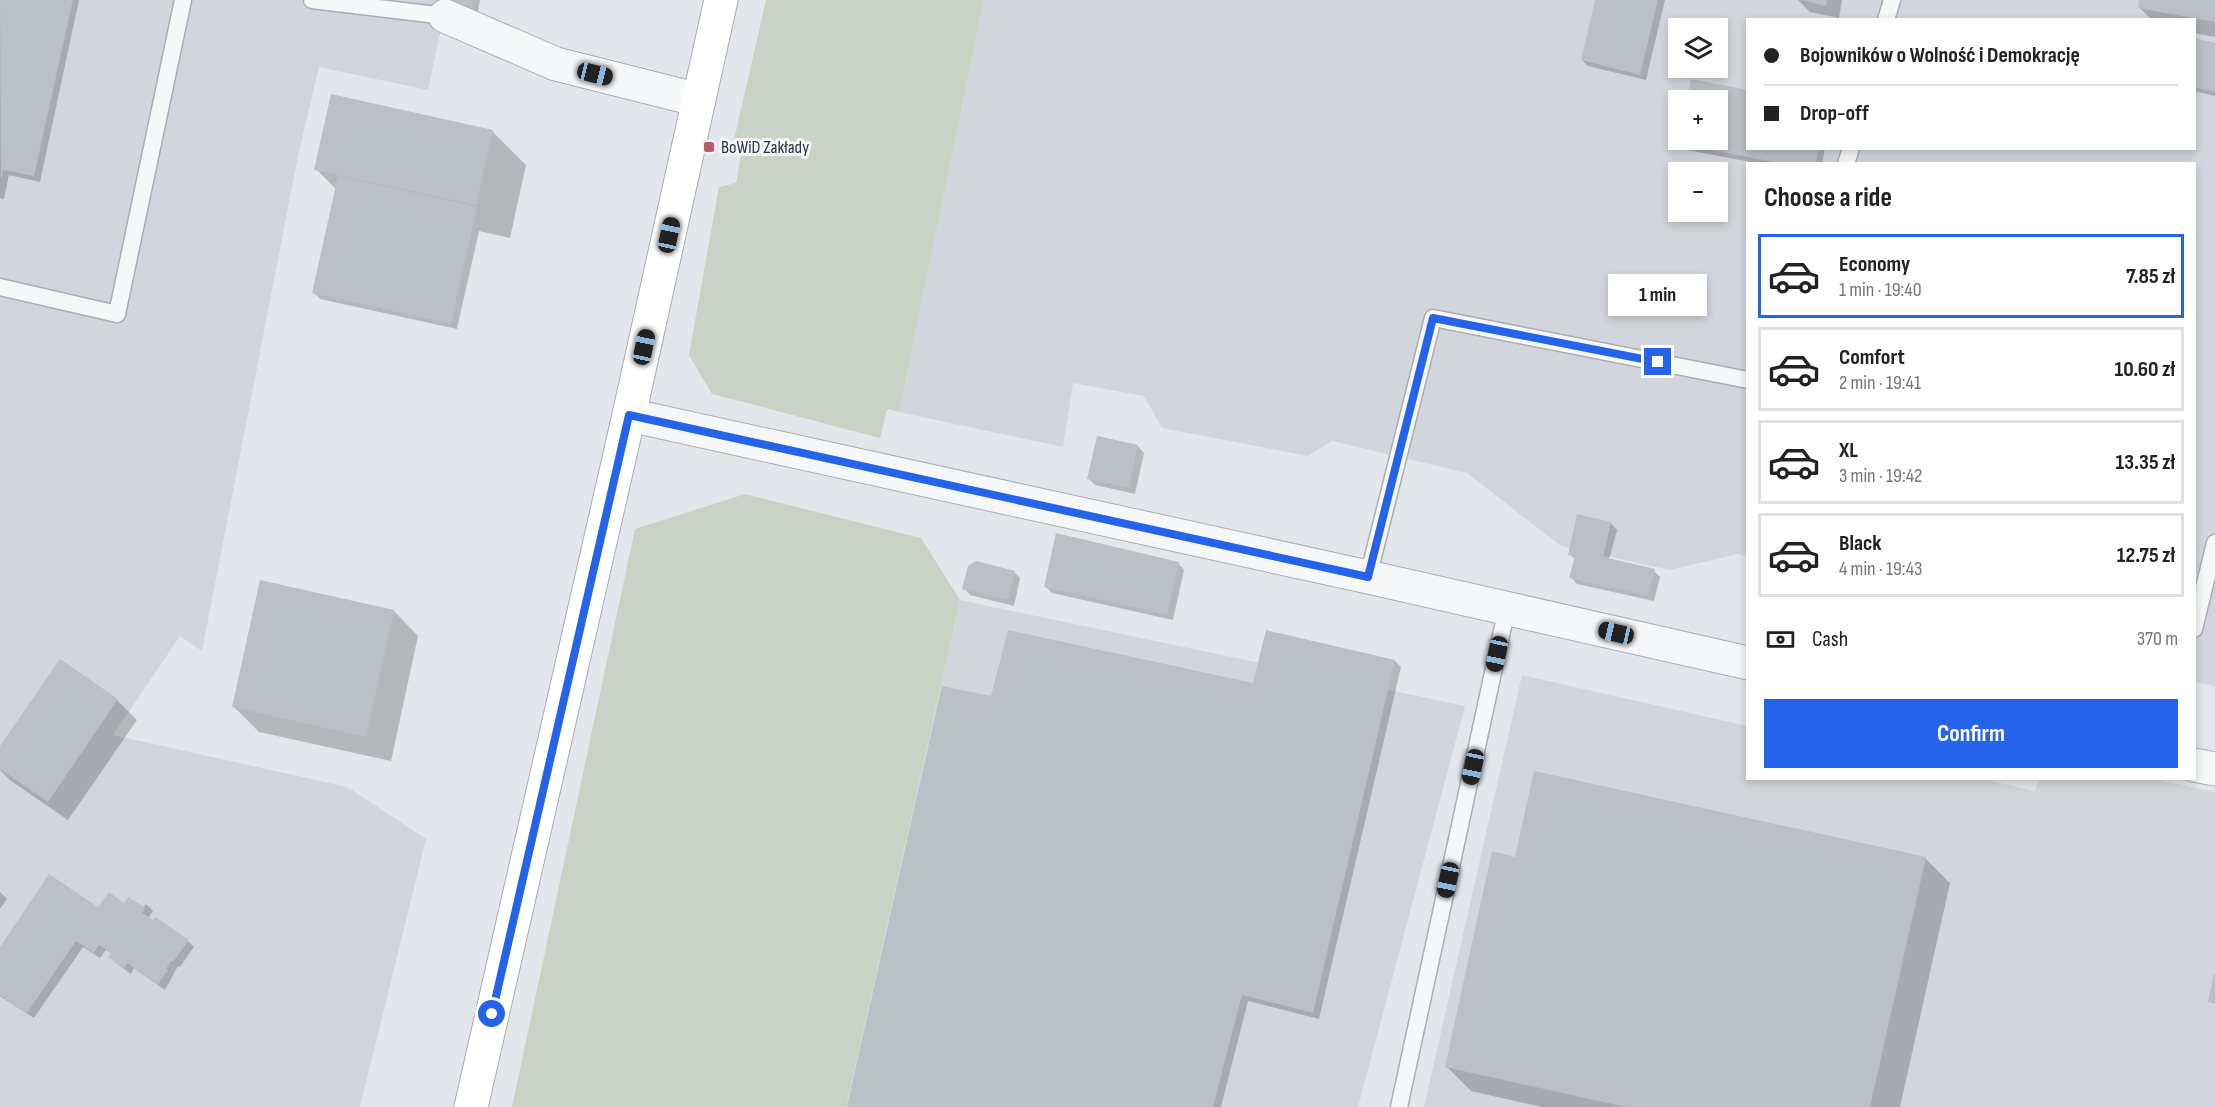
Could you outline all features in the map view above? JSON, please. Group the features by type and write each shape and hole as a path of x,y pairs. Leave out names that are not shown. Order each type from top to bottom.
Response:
{"main road":[{"path":"471,1107 721,0"}],"street":[{"path":"445,16 556,64 699,100"},
{"path":"629,415 1746,663"},
{"path":"2196,765 2215,769"}],"lane":[{"path":"0,287 117,314 183,0"},
{"path":"312,0 445,16"},
{"path":"1887,18 1892,0"},
{"path":"1368,577 1433,318 1746,380"},
{"path":"2196,621 2215,543"},
{"path":"1399,1107 1507,608"}],"shaded area":[{"path":"0,0 447,0 428,90 319,67 298,156 202,651 180,636 113,735 347,787 426,839 360,1107 0,1107"},
{"path":"984,0 2215,0 2215,686 2196,682 2196,162 1746,162 1746,557 1737,554 1670,570 1561,546 1467,473 1332,441 1308,456 1162,428 1144,396 1073,383 1063,447 899,412"},
{"path":"960,600 1465,706 1358,1107 846,1107"},
{"path":"1522,675 1746,726 1746,780 1987,780 2035,791 2039,780 2158,780 2215,792 2215,1107 1424,1107"}],"green space":[{"path":"766,0 984,0 899,412 887,409 880,438 712,394 689,355 719,187 736,183 742,150 734,140"},
{"path":"745,494 921,538 960,600 846,1107 512,1107 635,529"}],"building":[{"path":"0,0 73,0 34,176 3,170 1,180"},
{"path":"444,0 473,0 472,7"},
{"path":"1595,0 1658,0 1640,75 1581,60"},
{"path":"1802,0 1827,0 1826,6"},
{"path":"2139,0 2215,0 2215,22 2196,18 2138,8"},
{"path":"2196,38 2215,43 2215,92 2196,87"},
{"path":"1691,79 1746,90 1746,150 1818,150 1816,162 1774,162 1711,150 1728,150 1728,90 1689,90"},
{"path":"331,94 493,130 476,205 314,170"},
{"path":"338,176 477,207 451,324 312,293"},
{"path":"1097,436 1138,445 1129,488 1087,479"},
{"path":"1577,514 1611,522 1603,557 1655,569 1648,596 1569,578 1575,556 1568,555"},
{"path":"1056,533 1179,562 1167,615 1044,587"},
{"path":"976,561 1015,571 1008,600 962,589 968,566"},
{"path":"260,580 394,610 366,737 232,707"},
{"path":"1008,630 1253,683 1266,630 1395,660 1313,1013 1242,995 1213,1107 847,1107 942,686 991,696"},
{"path":"60,659 118,699 48,802 0,769 0,746"},
{"path":"1534,771 1926,857 1870,1107 1626,1107 1445,1067 1492,851 1515,857"},
{"path":"49,874 98,907 109,892 124,903 128,897 145,908 142,913 153,920 155,917 189,940 173,962 171,961 166,969 168,970 158,984 127,963 124,969 108,957 111,953 99,945 94,953 76,941 27,1013 0,995 0,947"},
{"path":"2215,973 2215,1004 2208,1002"}],"place":[{"name":"BoWiD Zakłady","path":"709,147"}],"route":[{"path":"492,1014 629,415 1368,577 1433,318 1658,362"}]}
